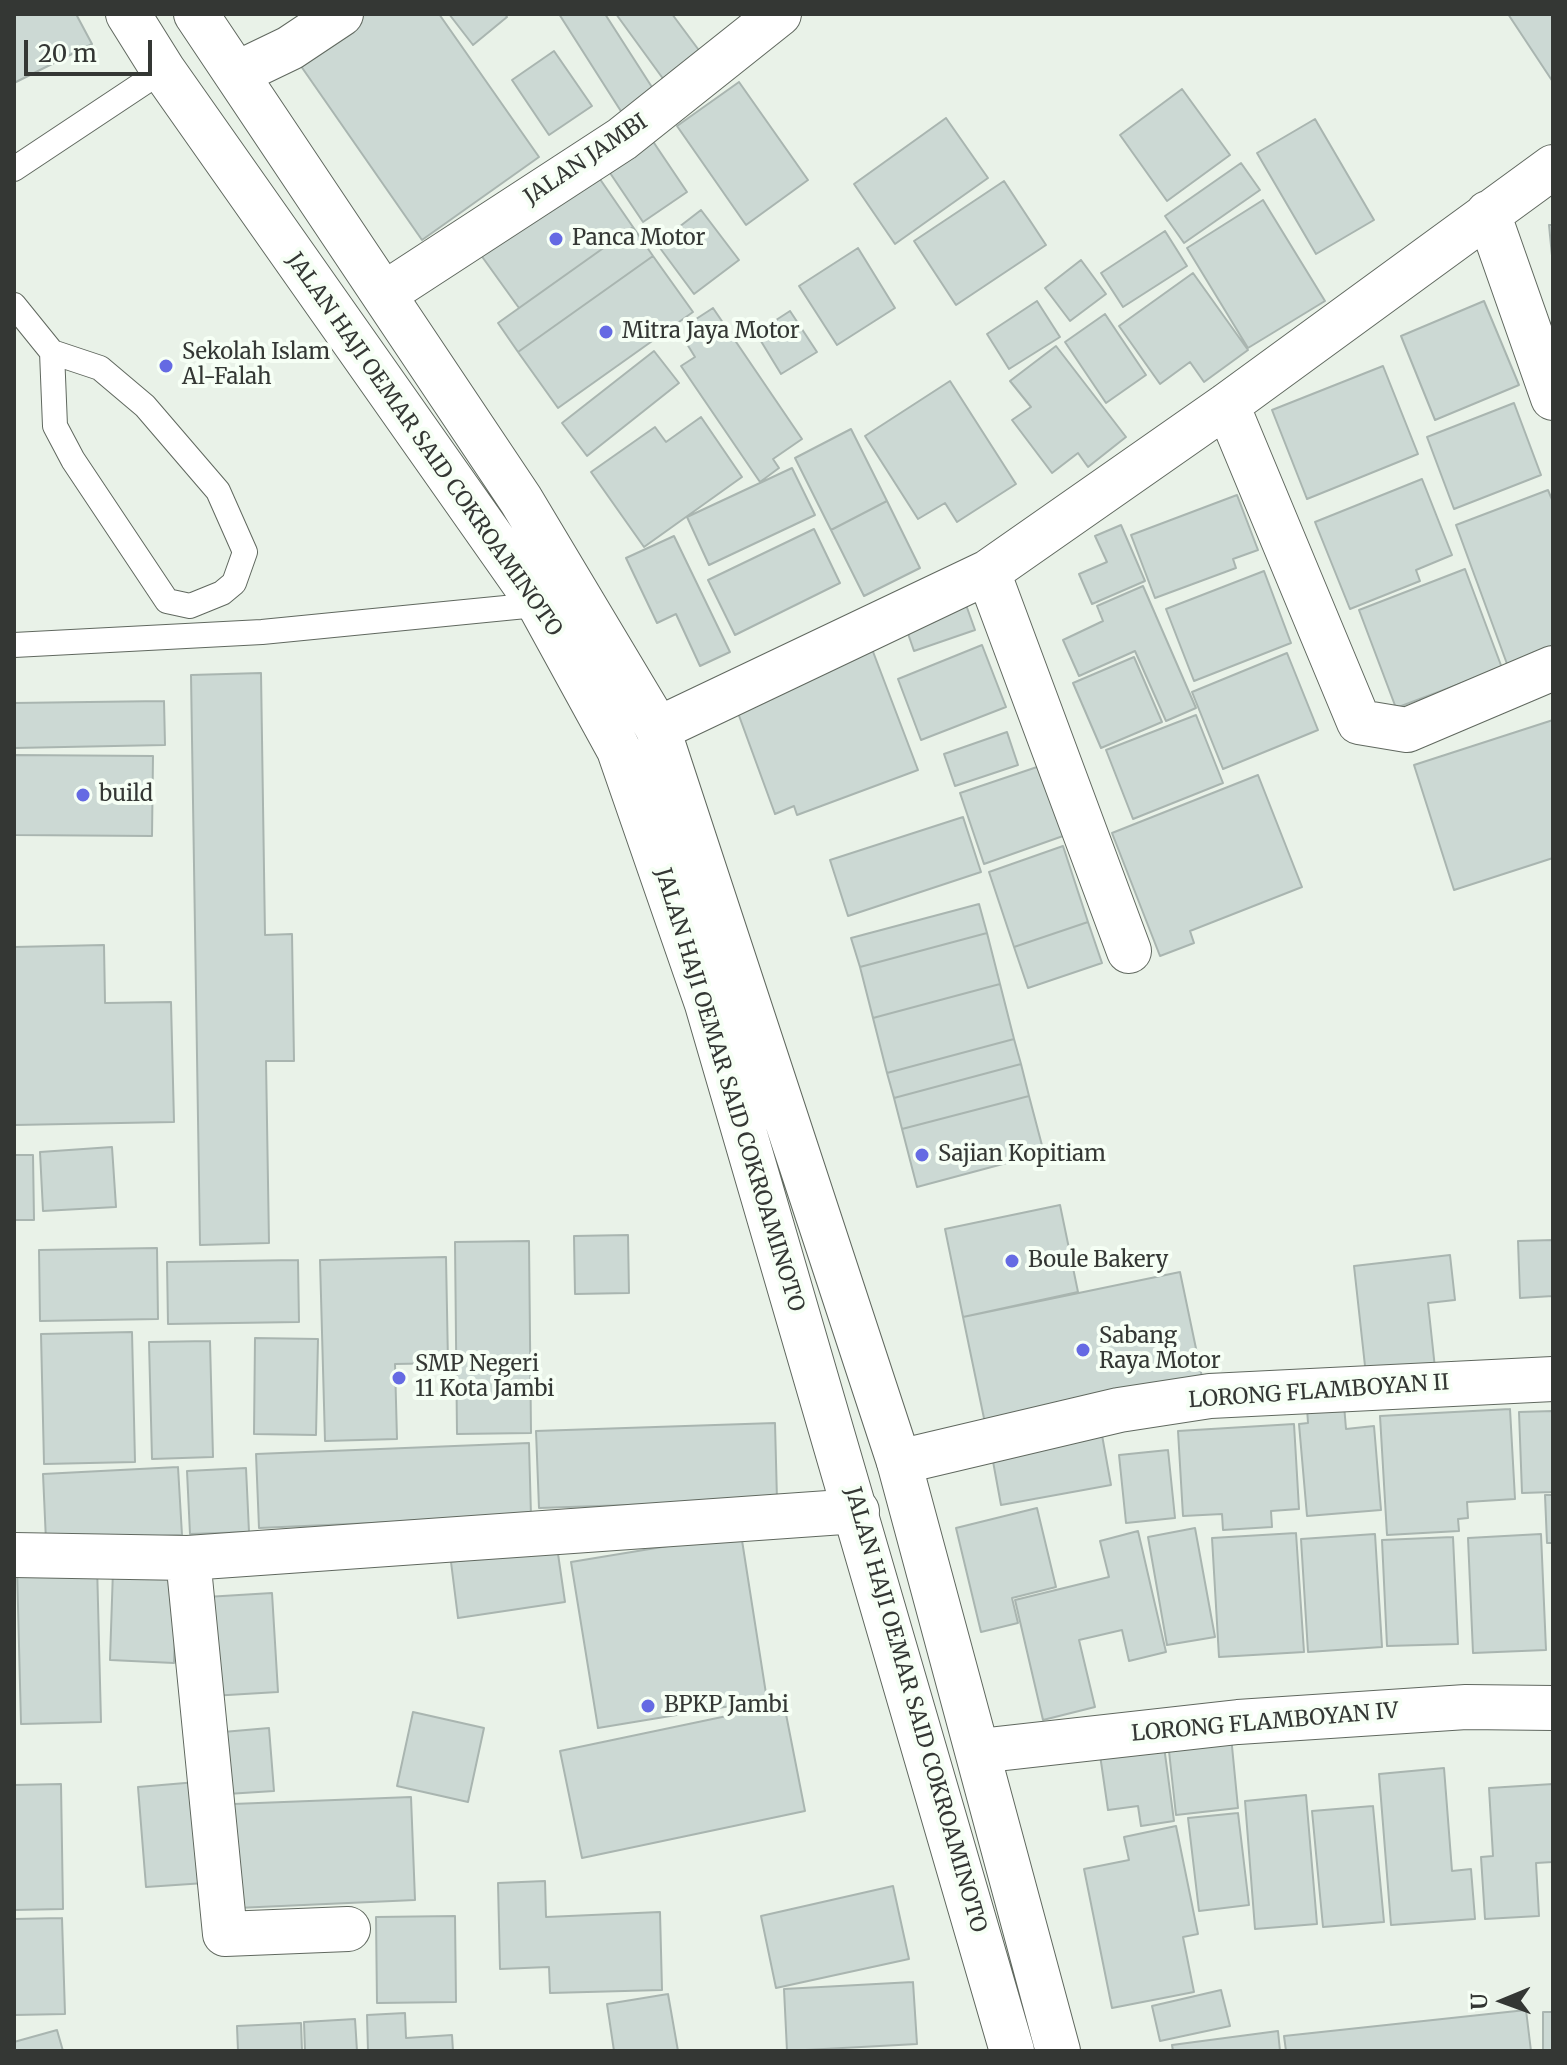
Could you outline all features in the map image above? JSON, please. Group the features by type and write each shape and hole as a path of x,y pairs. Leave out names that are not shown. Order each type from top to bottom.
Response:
{"street":[{"name":"JALAN HAJI OEMAR SAID COKROAMINOTO","path":"128,14 163,70 658,729 857,1511 1012,2051"},
{"name":"JALAN HAJI OEMAR SAID COKROAMINOTO","path":"196,14 384,294 560,599 619,750 726,996 903,1481 979,1751 1058,2051"},
{"path":"238,73 290,48 341,14"},
{"name":"JALAN JAMBI","path":"384,294 622,139 779,14"},
{"path":"658,729 988,572 1227,405 1553,167"},
{"path":"1488,213 1553,398"},
{"path":"1227,405 1359,722 1407,730 1553,668"},
{"path":"988,572 1129,951"},
{"name":"LORONG FLAMBOYAN II","path":"14,1555 188,1558 857,1511 903,1481 1119,1410 1210,1396 1553,1379"},
{"path":"188,1558 225,1934 348,1929"},
{"name":"LORONG FLAMBOYAN IV","path":"979,1751 1238,1722 1466,1707 1553,1708"},
{"path":"963,1875 1009,1866"}],"lane":[{"path":"14,169 163,70"},
{"path":"14,305 52,352 100,368 145,406 218,491 245,552 234,583 222,593 190,606 167,601 73,460 55,426 52,352"},
{"path":"222,593 230,613 246,631"},
{"path":"14,645 246,631 560,599"}],"building":[{"path":"14,14 76,14 92,44 14,83"},
{"path":"361,14 439,14 539,157 422,240 296,59"},
{"path":"449,14 505,14 507,17 473,45"},
{"path":"559,14 605,14 657,95 624,116"},
{"path":"616,14 672,14 701,53 664,80"},
{"path":"1508,14 1553,14 1553,82"},
{"path":"554,51 592,106 549,135 512,80"},
{"path":"739,82 808,180 746,225 677,126"},
{"path":"1182,89 1230,155 1167,201 1120,135"},
{"path":"946,118 988,178 895,244 854,184"},
{"path":"1315,119 1374,220 1316,254 1257,153"},
{"path":"646,131 687,192 643,222 602,161"},
{"path":"1241,163 1260,190 1184,243 1165,216"},
{"name":"Panca Motor","path":"593,169 633,227 519,308 478,251"},
{"path":"1004,181 1046,245 956,305 914,241"},
{"path":"1263,200 1325,301 1248,348 1187,248"},
{"path":"701,210 739,260 694,294 657,244"},
{"path":"1549,225 1553,225 1553,266"},
{"path":"633,227 653,256 518,352 498,323"},
{"path":"1165,231 1187,266 1123,307 1101,273"},
{"path":"858,248 895,308 837,345 799,286"},
{"name":"Mitra Jaya Motor","path":"653,256 693,312 558,408 518,352"},
{"path":"1081,260 1106,294 1070,321 1045,288"},
{"path":"1193,273 1248,350 1204,382 1190,362 1160,384 1119,326"},
{"path":"1037,301 1060,337 1009,369 987,334"},
{"path":"1484,301 1519,385 1435,420 1401,336"},
{"path":"713,308 802,439 773,459 779,468 760,482 681,366 695,357 687,344 702,334 693,321"},
{"path":"790,311 817,352 781,374 756,333"},
{"path":"1105,314 1146,375 1106,403 1065,342"},
{"path":"1056,346 1126,437 1088,467 1078,453 1052,473 1012,420 1031,407 1010,381"},
{"path":"654,351 679,383 587,456 562,423"},
{"path":"1383,366 1418,454 1307,499 1272,410"},
{"path":"950,381 1016,484 957,522 945,503 918,519 865,436"},
{"path":"1514,403 1541,475 1454,509 1427,437"},
{"path":"701,417 742,477 644,547 591,472 655,427 666,442"},
{"path":"851,429 887,501 831,530 795,458"},
{"path":"792,468 815,515 709,565 687,517"},
{"path":"1422,479 1452,555 1416,570 1420,581 1350,609 1315,522"},
{"path":"1548,490 1553,502 1553,656 1510,672 1456,525"},
{"path":"1237,495 1258,550 1233,559 1236,568 1155,598 1131,535"},
{"path":"887,501 920,568 864,596 831,530"},
{"path":"1121,525 1145,581 1092,604 1079,574 1107,562 1095,536"},
{"path":"814,529 840,583 735,635 708,580"},
{"path":"674,536 730,652 700,666 676,614 657,623 626,558"},
{"path":"1465,569 1502,668 1396,708 1359,610"},
{"path":"1264,571 1291,643 1194,681 1166,609"},
{"path":"1143,586 1196,708 1166,721 1135,651 1079,676 1063,640 1103,621 1097,606"},
{"path":"965,602 975,630 914,651 904,622"},
{"path":"982,645 1006,707 921,740 898,679"},
{"path":"872,649 918,770 797,815 794,806 775,814 734,702"},
{"path":"1287,653 1318,730 1223,769 1192,692"},
{"path":"1134,657 1162,722 1101,748 1073,683"},
{"path":"261,673 265,935 292,934 294,1061 266,1061 269,1243 200,1245 191,675"},
{"path":"164,701 165,745 14,748 14,703"},
{"path":"1196,715 1223,783 1133,819 1106,750"},
{"path":"1553,720 1553,858 1454,890 1414,765"},
{"path":"1007,732 1018,765 955,786 944,754"},
{"name":"build","path":"14,755 153,756 152,836 14,835"},
{"path":"1040,766 1063,836 984,864 960,793"},
{"path":"1258,775 1302,887 1190,931 1194,943 1160,956 1112,833"},
{"path":"963,817 981,872 848,916 830,860"},
{"path":"1063,846 1088,922 1014,947 989,872"},
{"path":"979,904 987,933 860,967 851,938"},
{"path":"1088,922 1102,963 1028,988 1014,947"},
{"path":"987,933 1000,984 873,1018 860,967"},
{"path":"104,945 105,1003 171,1002 174,1122 14,1125 14,947"},
{"path":"1000,984 1014,1039 887,1073 873,1018"},
{"path":"1014,1039 1021,1064 894,1098 887,1073"},
{"path":"1021,1064 1029,1096 902,1129 894,1098"},
{"path":"1029,1096 1044,1153 917,1187 902,1129"},
{"path":"112,1147 116,1207 43,1211 40,1152"},
{"path":"14,1155 33,1155 34,1220 14,1220"},
{"name":"Boule Bakery","path":"1060,1205 1078,1292 963,1317 945,1229"},
{"path":"628,1235 629,1293 575,1294 574,1236"},
{"path":"1553,1240 1553,1296 1520,1298 1518,1241"},
{"path":"529,1241 531,1433 457,1434 455,1242"},
{"path":"157,1248 158,1319 40,1321 39,1250"},
{"path":"1450,1255 1455,1300 1428,1303 1435,1368 1366,1375 1354,1266"},
{"path":"446,1257 448,1363 395,1364 397,1439 325,1441 320,1260"},
{"path":"298,1260 299,1322 168,1324 167,1262"},
{"name":"Sabang Raya Motor","path":"1180,1272 1203,1382 986,1428 963,1317"},
{"path":"132,1332 135,1462 44,1464 41,1334"},
{"path":"255,1338 318,1339 316,1435 254,1434"},
{"path":"210,1341 213,1457 152,1459 149,1342"},
{"path":"1344,1405 1346,1429 1374,1426 1381,1510 1307,1516 1299,1424 1308,1423 1307,1408"},
{"path":"1510,1409 1515,1499 1467,1502 1468,1518 1458,1519 1459,1531 1387,1535 1380,1416"},
{"path":"1553,1411 1553,1492 1522,1493 1519,1412"},
{"path":"775,1423 777,1500 539,1508 536,1431"},
{"path":"1100,1424 1111,1485 1001,1505 990,1445"},
{"path":"1294,1424 1299,1509 1271,1511 1272,1527 1223,1530 1222,1514 1183,1516 1178,1431"},
{"path":"529,1443 531,1516 259,1528 256,1454"},
{"path":"1168,1450 1175,1518 1126,1523 1119,1455"},
{"path":"178,1467 182,1535 46,1541 43,1474"},
{"path":"246,1468 249,1532 190,1534 187,1471"},
{"path":"1545,1495 1553,1495 1553,1543 1547,1543"},
{"path":"1037,1508 1056,1587 1012,1598 1018,1623 981,1632 956,1528"},
{"path":"1195,1528 1215,1637 1167,1645 1148,1537"},
{"path":"1138,1531 1166,1652 1129,1661 1122,1630 1079,1640 1095,1707 1043,1720 1015,1600 1109,1577 1100,1541"},
{"path":"1296,1533 1304,1652 1219,1657 1212,1538"},
{"path":"741,1534 767,1700 598,1728 571,1562"},
{"path":"1375,1534 1382,1647 1308,1652 1301,1539"},
{"path":"1541,1534 1546,1650 1473,1653 1468,1538"},
{"path":"1453,1537 1458,1644 1387,1646 1382,1540"},
{"path":"557,1547 565,1602 458,1618 451,1562"},
{"path":"97,1564 101,1722 21,1724 17,1567"},
{"path":"113,1570 177,1572 174,1663 110,1660"},
{"path":"272,1593 278,1692 211,1696 206,1597"},
{"path":"784,1704 805,1811 582,1858 560,1751"},
{"path":"413,1712 484,1728 468,1802 397,1786"},
{"path":"269,1728 274,1791 227,1794 223,1732"},
{"path":"1231,1736 1238,1808 1176,1815 1168,1742"},
{"path":"1163,1739 1174,1821 1141,1826 1138,1806 1108,1810 1099,1748"},
{"path":"1444,1768 1452,1871 1471,1869 1475,1919 1391,1925 1379,1774"},
{"path":"197,1782 205,1883 146,1887 138,1787"},
{"path":"61,1784 63,1909 14,1910 14,1785"},
{"path":"1553,1784 1553,1862 1536,1863 1539,1916 1485,1919 1481,1857 1493,1856 1489,1788"},
{"path":"1306,1795 1317,1924 1255,1929 1245,1801"},
{"path":"411,1797 415,1900 237,1908 233,1804"},
{"path":"1373,1806 1384,1922 1323,1927 1312,1811"},
{"path":"1238,1813 1249,1905 1199,1911 1188,1818"},
{"path":"1176,1826 1198,1934 1183,1937 1194,1992 1112,2008 1084,1869 1129,1860 1124,1837"},
{"path":"545,1881 546,1917 660,1912 662,1990 550,1993 549,1967 500,1969 498,1883"},
{"path":"893,1886 909,1959 776,1988 761,1916"},
{"path":"455,1916 456,2002 377,2003 376,1917"},
{"path":"62,1918 65,2014 14,2015 14,1919"},
{"path":"913,1982 917,2044 787,2051 784,1989"},
{"path":"1221,1990 1230,2026 1160,2041 1152,2006"},
{"path":"668,1994 678,2051 614,2051 607,2004"},
{"path":"1526,2010 1531,2051 1286,2051 1284,2036"},
{"path":"1543,2012 1553,2012 1553,2051 1543,2051"},
{"path":"405,2013 406,2038 452,2035 453,2051 368,2051 367,2015"},
{"path":"355,2019 357,2051 305,2051 304,2022"},
{"path":"301,2023 302,2051 238,2051 237,2026"},
{"path":"57,2030 63,2051 14,2051 14,2042"},
{"path":"1278,2031 1280,2051 1173,2051 1172,2045"}],"place":[{"name":"Panca Motor","path":"556,239"},
{"name":"Mitra Jaya Motor","path":"606,332"},
{"name":"Sekolah Islam Al-Falah","path":"166,366"},
{"name":"build","path":"83,795"},
{"name":"Sajian Kopitiam","path":"922,1155"},
{"name":"Boule Bakery","path":"1012,1261"},
{"name":"Sabang Raya Motor","path":"1083,1350"},
{"name":"SMP Negeri 11 Kota Jambi","path":"399,1378"},
{"name":"BPKP Jambi","path":"648,1706"}]}
